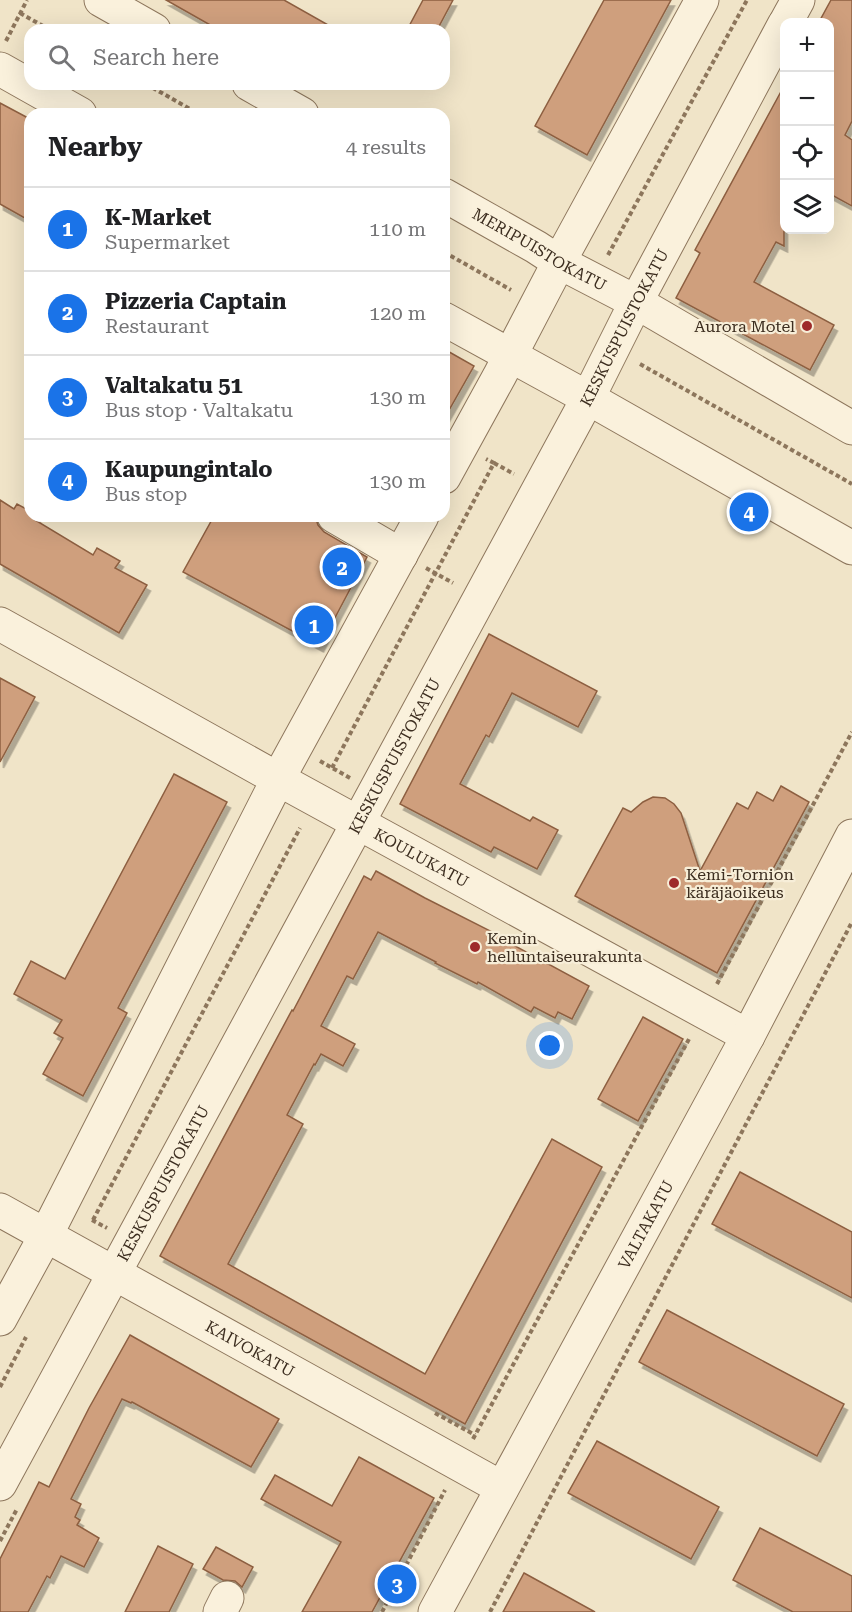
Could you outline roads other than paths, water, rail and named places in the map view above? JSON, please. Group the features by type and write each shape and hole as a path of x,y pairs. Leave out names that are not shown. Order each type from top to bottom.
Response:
{"street":[{"path":"101,0 143,24"},
{"path":"450,466 702,0"},
{"name":"KESKUSPUISTOKATU","path":"788,18 798,0"},
{"name":"KESKUSPUISTOKATU","path":"11,1492 114,1273 588,398 636,302 780,33"},
{"path":"1,59 24,75"},
{"path":"46,90 71,108"},
{"path":"260,90 291,108"},
{"name":"MERIPUISTOKATU","path":"450,198 559,262 636,302 852,428"},
{"path":"450,322 852,548"},
{"path":"344,522 401,555"},
{"path":"0,1319 46,1235 278,779 419,522"},
{"name":"KOULUKATU","path":"0,624 278,779 748,1035"},
{"name":"VALTAKATU","path":"435,1612 748,1035 852,836"},
{"name":"KAIVOKATU","path":"0,1210 502,1488"}],"place":[{"name":"Aurora Motel","path":"807,326"},
{"name":"Kaupungintalo","path":"749,512"},
{"name":"Pizzeria Captain","path":"342,567"},
{"name":"K-Market","path":"314,625"},
{"name":"Kemi-Tornion käräjäoikeus","path":"674,883"},
{"name":"Kemin helluntaiseurakunta","path":"475,947"},
{"name":"Valtakatu 51","path":"397,1584"}]}
